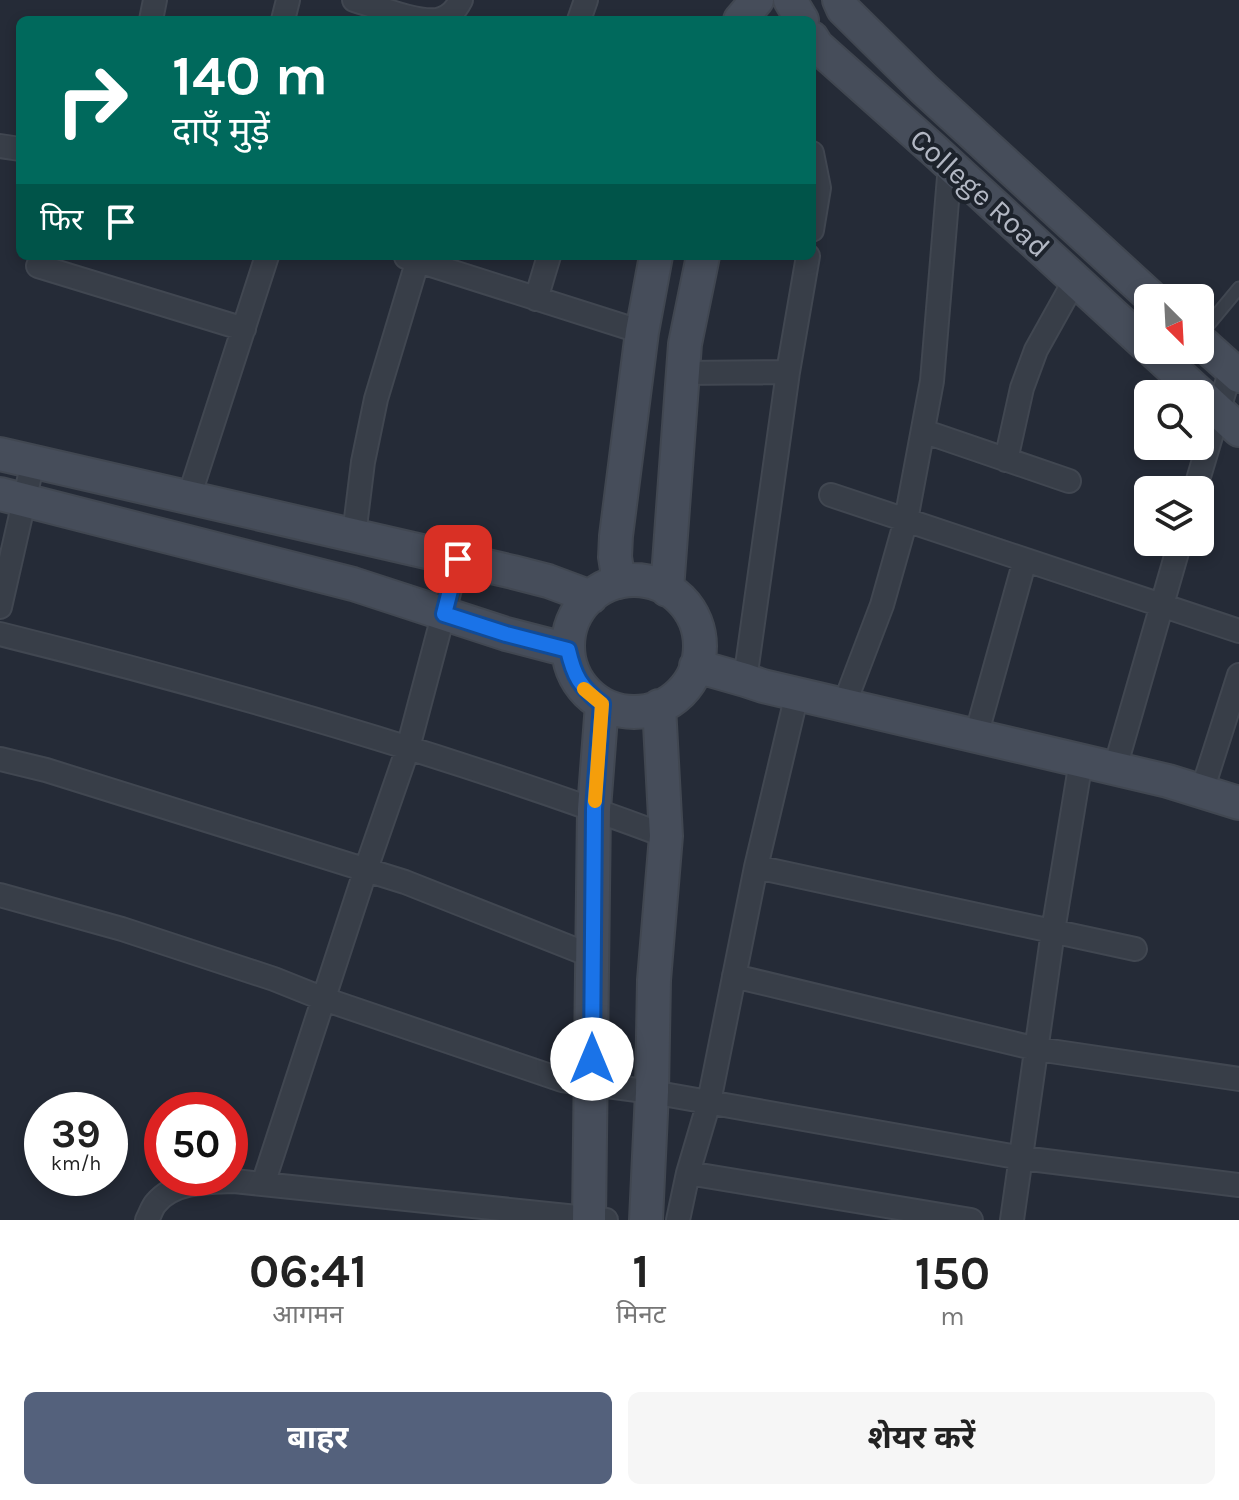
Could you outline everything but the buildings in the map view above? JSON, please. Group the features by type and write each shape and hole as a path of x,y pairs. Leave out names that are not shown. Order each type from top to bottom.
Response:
{"main road":[{"path":"743,16 757,0"},
{"path":"816,34 841,4"},
{"name":"College Road","path":"841,4 924,89 1137,284"},
{"name":"College Road","path":"816,44 1134,333"},
{"path":"605,590 615,557 642,332 655,260"},
{"path":"667,590 685,344 702,260"},
{"path":"1214,352 1235,373"},
{"name":"College Road","path":"1167,364 1185,380"},
{"path":"0,454 548,581 605,590"},
{"path":"12,498 353,584 506,634 568,650"},
{"path":"634,580 655,584 674,593 689,609 697,628 700,649 696,666 683,690 666,704 645,711 623,711 602,704 584,690 573,671 568,650 570,628 579,609 605,590 634,580"},
{"path":"696,666 763,686 1168,781 1239,803"},
{"path":"595,1219 592,956 594,809 602,704"},
{"path":"646,1220 654,980 666,836 659,706"}],"street":[{"path":"447,16 461,0"},
{"path":"360,8 404,16"},
{"path":"844,705 882,605 906,520 934,367 950,165"},
{"path":"816,173 819,188 816,206"},
{"path":"189,497 266,260"},
{"path":"354,535 363,462 376,399 412,260"},
{"path":"422,260 642,332"},
{"path":"536,299 548,260"},
{"path":"745,680 788,372 807,260"},
{"path":"38,266 244,329"},
{"path":"1006,460 1022,388 1036,350 1075,280"},
{"path":"682,373 788,372"},
{"path":"1214,407 1235,373"},
{"path":"923,431 1069,481"},
{"path":"0,607 12,498 33,462"},
{"path":"831,495 1239,631"},
{"path":"1115,768 1176,556"},
{"path":"263,1184 408,748 458,559"},
{"path":"976,736 1025,560"},
{"path":"0,634 139,669 408,748 666,836"},
{"path":"1202,791 1239,675"},
{"path":"678,1220 709,1102 756,867 797,694"},
{"path":"0,759 46,770 366,869 592,956"},
{"path":"1012,1220 1053,931 1081,761"},
{"path":"756,867 1135,949"},
{"path":"0,895 122,929 274,979 546,1076 1022,1158 1239,1185"},
{"path":"734,976 1037,1049 1239,1079"},
{"path":"688,1173 971,1220"},
{"path":"147,1220 156,1203 172,1190 199,1182 234,1181 595,1219"}],"lane":[{"path":"1214,320 1239,288"}],"slow traffic":[{"path":"584,689 602,704 595,801"}],"route":[{"path":"458,559 444,614 568,650 573,671 584,690 602,704 594,809 592,1059"}]}
